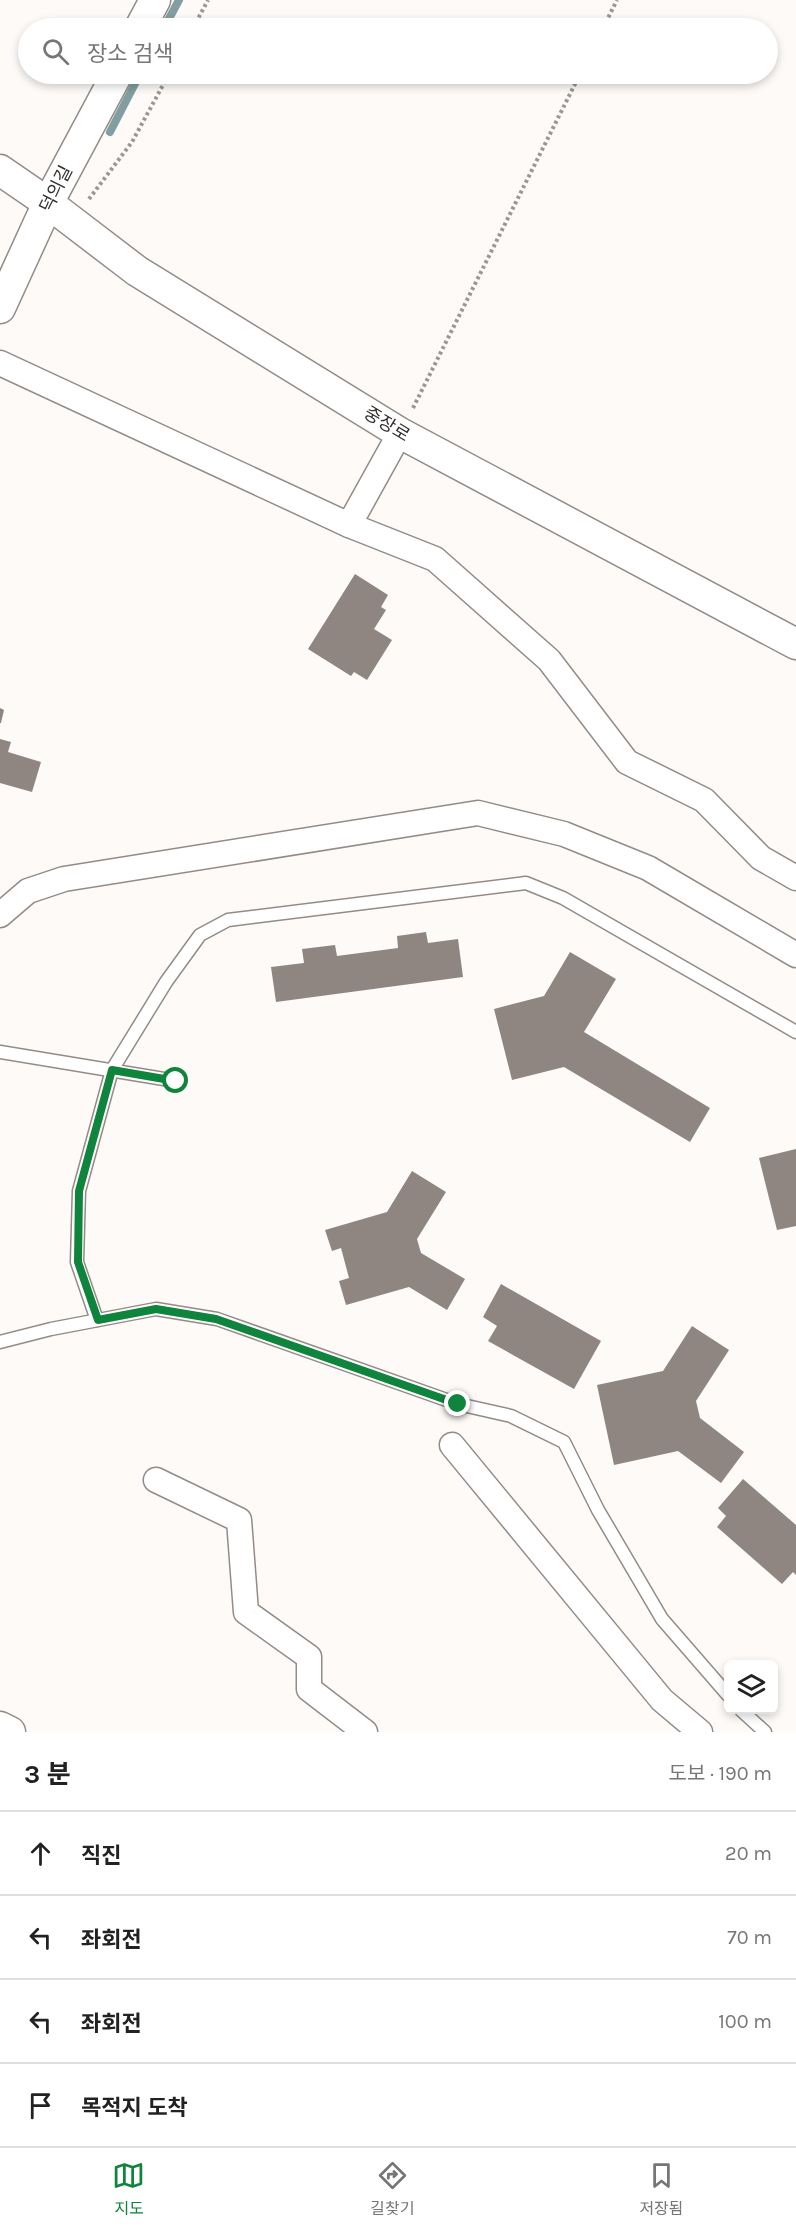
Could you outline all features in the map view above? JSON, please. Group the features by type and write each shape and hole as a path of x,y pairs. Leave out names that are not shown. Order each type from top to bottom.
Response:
{"street":[{"path":"145,18 155,0"},
{"name":"덕의길","path":"0,308 48,203 112,84"},
{"name":"중장로","path":"0,170 48,203 137,271 400,433 796,644"},
{"path":"0,363 349,525 435,559 549,660 627,762 704,800 760,858 796,878"},
{"path":"349,525 400,433"},
{"path":"0,915 28,891 64,879 478,813 564,834 648,868 796,955"},
{"path":"452,1445 662,1700 700,1732"},
{"path":"156,1480 239,1520 246,1612 309,1658 309,1689 365,1732"},
{"path":"0,1727 10,1732"}],"lane":[{"path":"98,1320 78,1262 79,1191 112,1070 166,982 200,935 228,920 526,883 563,898 796,1032"},
{"path":"0,1052 176,1081"},
{"path":"0,1342 156,1309 216,1319 458,1404 511,1416 564,1442 598,1510 662,1619 724,1689"},
{"path":"745,1714 765,1732"}],"path":[{"path":"198,18 208,0"},
{"path":"608,18 617,0"},
{"path":"72,221 132,142 164,84"},
{"path":"400,433 575,84"}],"building":[{"path":"355,574 388,595 381,607 386,610 374,629 392,640 367,680 354,672 351,676 308,649"},
{"path":"0,708 4,710 1,723 0,723"},
{"path":"0,739 11,742 8,752 41,762 32,792 0,783"},
{"path":"426,932 428,943 458,939 463,977 276,1002 271,967 304,963 302,949 335,945 337,956 398,948 397,936"},
{"path":"570,952 616,979 584,1032 710,1108 690,1142 564,1067 512,1080 494,1009 544,996"},
{"path":"796,1149 796,1226 777,1230 759,1158"},
{"path":"412,1171 446,1192 417,1239 421,1253 465,1279 447,1310 409,1287 346,1305 339,1281 349,1278 341,1248 332,1251 325,1230 387,1212"},
{"path":"501,1284 601,1341 574,1389 488,1341 497,1326 483,1317"},
{"path":"692,1326 729,1350 696,1401 700,1418 744,1452 721,1483 678,1451 614,1465 597,1385 663,1371"},
{"path":"743,1479 796,1525 796,1575 793,1572 782,1584 717,1527 726,1516 718,1508"}],"waterway":[{"path":"169,18 179,0"},
{"path":"110,132 135,84"}],"route":[{"path":"176,1081 112,1070 79,1191 78,1262 98,1320 156,1309 216,1319 458,1404"}]}
